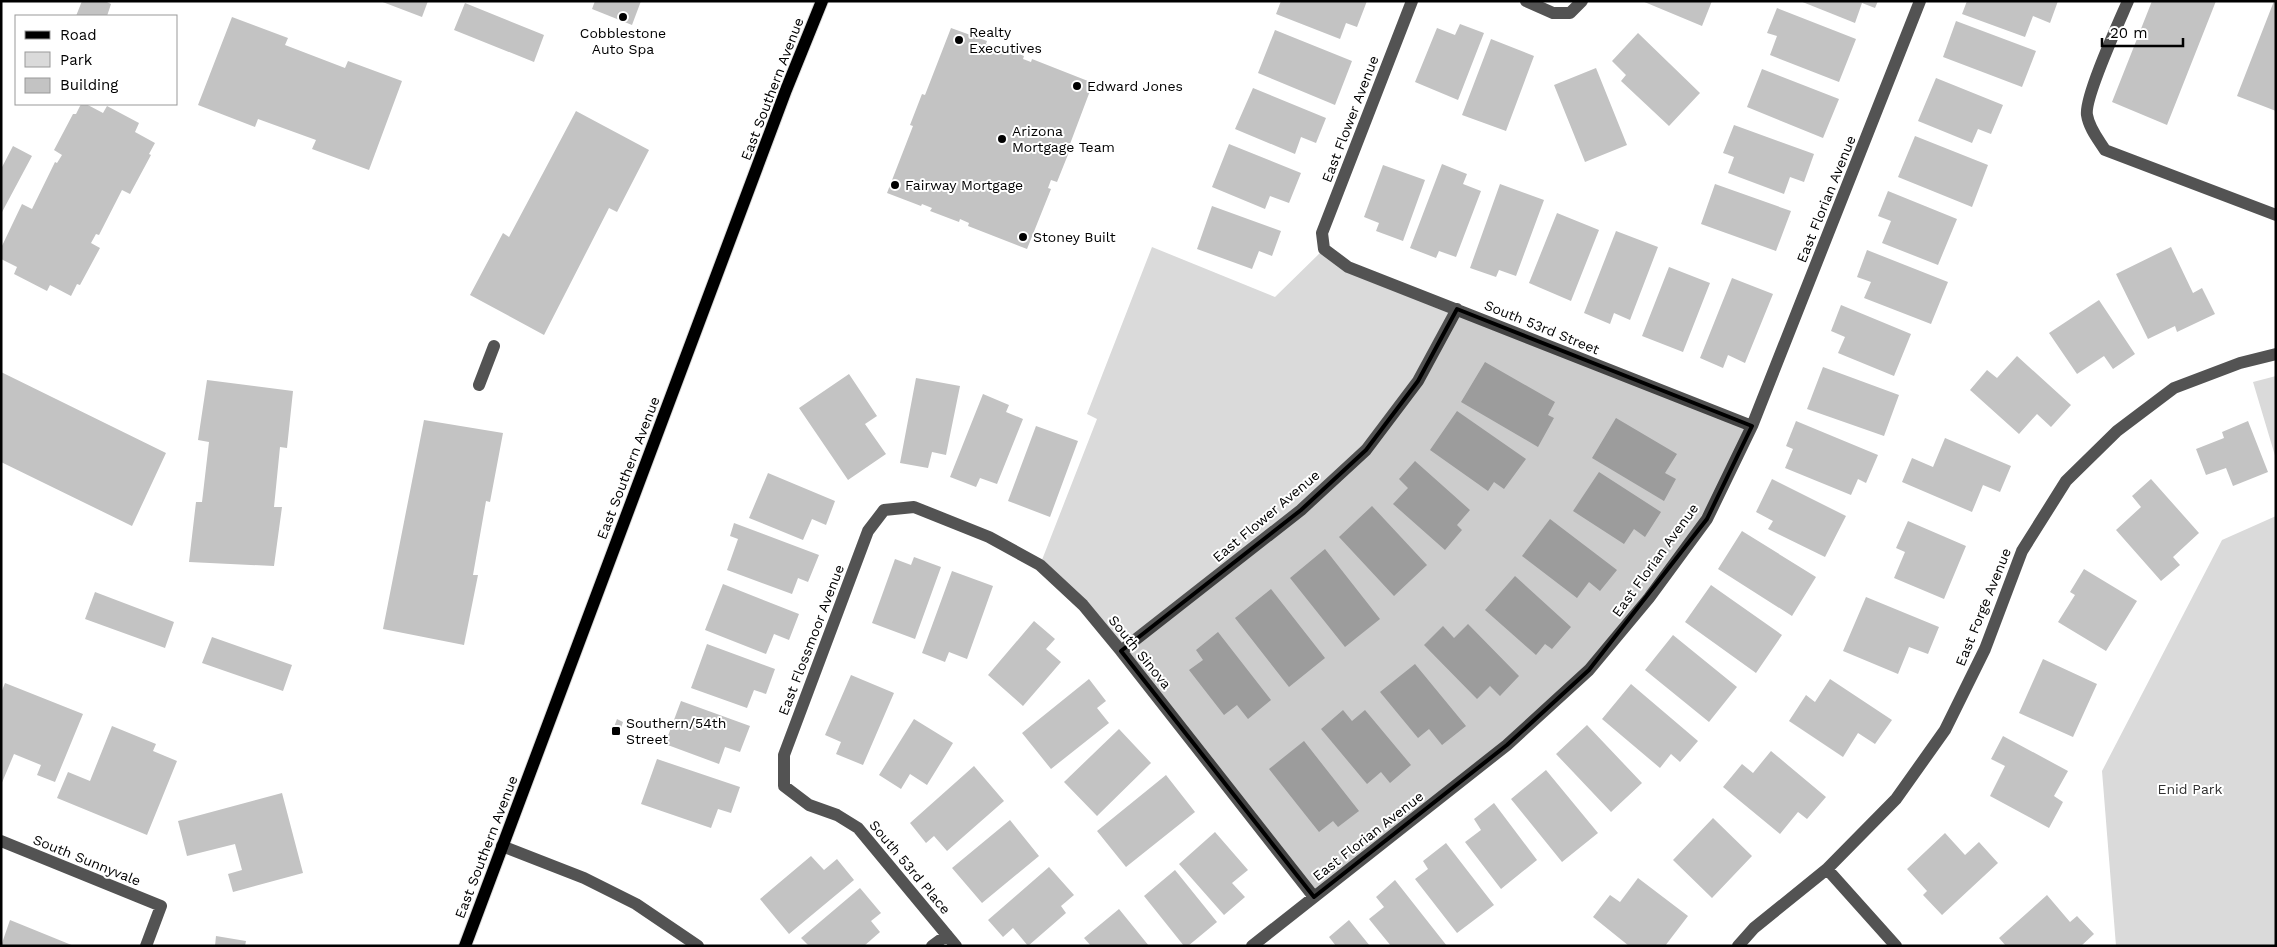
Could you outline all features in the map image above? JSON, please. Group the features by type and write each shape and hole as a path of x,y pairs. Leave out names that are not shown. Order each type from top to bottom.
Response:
{"main road":[{"name":"East Southern Avenue","path":"465,946 786,90 822,1"}],"street":[{"name":"East Flower Avenue","path":"1324,249 1322,233 1412,1"},
{"path":"1526,1 1553,12 1570,12 1582,1"},
{"name":"East Florian Avenue","path":"1252,946 1507,745 1589,670 1649,598 1707,519 1752,426 1920,1"},
{"path":"2128,1 2092,88 2086,114 2093,132 2106,150 2276,215"},
{"name":"South 53rd Street","path":"1324,249 1348,266 1752,426"},
{"name":"East Flower Avenue","path":"1121,651 1301,510 1366,450 1418,381 1457,309"},
{"path":"480,385 494,346"},
{"name":"East Forge Avenue","path":"1738,946 1754,928 1828,869 1896,799 1945,730 1985,649 2022,550 2066,482 2117,431 2174,388 2240,363 2276,354"},
{"name":"South Sinova","path":"884,510 914,507 989,537 1040,565 1083,605 1121,651 1314,897"},
{"name":"East Flossmoor Avenue","path":"784,786 784,755 868,531 884,510"},
{"name":"South 53rd Place","path":"784,786 809,806 837,815 858,828 956,946"},
{"name":"South Sunnyvale","path":"1,841 161,906 146,946"},
{"path":"502,846 584,878 627,899 698,946"},
{"path":"1828,869 1896,946"},
{"path":"932,946 947,935"}],"highlighted area":[{"path":"1457,309 1752,426 1707,519 1589,670 1507,745 1314,897 1121,651 1301,510 1366,450 1418,381"}],"green space":[{"path":"1152,247 1275,297 1324,249 1348,267 1457,309 1418,381 1366,450 1121,651 1040,565 1097,419 1087,414"},
{"path":"2276,376 2276,459 2253,382"},
{"name":"Enid Park","path":"2276,516 2276,946 2116,946 2102,771 2222,540"}],"building":[{"path":"82,1 105,1 111,4 107,15 76,15"},
{"path":"380,1 428,1 422,17"},
{"name":"Cobblestone Auto Spa","path":"595,1 641,1 632,25 592,9"},
{"path":"1281,1 1367,1 1357,27 1346,23 1340,39 1276,14"},
{"path":"1642,1 1712,1 1702,26"},
{"path":"1800,1 1878,1 1875,8 1862,3 1855,23"},
{"path":"1967,1 2058,1 2050,23 2033,16 2025,37 1962,14"},
{"path":"2152,1 2216,1 2167,125 2112,102"},
{"path":"2274,1 2276,1 2276,111 2237,96"},
{"path":"465,3 544,35 534,62 454,30"},
{"path":"1777,8 1856,39 1839,82 1770,55 1777,36 1767,33"},
{"path":"232,17 288,38 285,45 345,68 348,61 402,81 369,170 312,149 316,140 258,119 255,127 198,105"},
{"path":"1956,21 2036,51 2022,87 1943,57"},
{"path":"1460,24 1484,33 1458,100 1415,82 1437,28 1455,35"},
{"path":"951,28 987,41 986,44 995,47 996,45 1024,56 1023,59 1031,62 1032,59 1093,83 1070,144 1067,143 1064,150 1069,152 1057,182 1051,180 1048,188 1051,189 1027,249 968,226 969,223 960,219 959,222 930,211 932,208 922,204 921,206 887,193 913,126 910,125 922,94 925,95"},
{"path":"1275,30 1352,61 1335,105 1258,73"},
{"path":"1638,33 1700,93 1669,126 1621,81 1626,75 1612,61"},
{"path":"1491,39 1534,56 1506,131 1462,115"},
{"path":"1596,68 1627,145 1585,162 1554,85"},
{"path":"1762,69 1839,99 1823,138 1747,107"},
{"path":"1936,78 2003,105 1991,134 1978,129 1972,143 1918,121"},
{"path":"1253,88 1326,118 1316,143 1301,137 1295,154 1235,129"},
{"path":"80,105 88,105 103,113 107,106 139,123 135,132 155,143 149,154 151,155 130,194 122,190 99,235 96,234 91,243 100,248 80,285 77,284 71,296 50,285 47,291 14,274 17,267 1,259 1,248 22,204 32,209 55,162 57,163 62,155 54,150 73,114 76,114"},
{"path":"576,111 649,150 617,212 609,208 544,335 470,295 503,233 509,237"},
{"path":"1734,125 1814,154 1804,182 1790,177 1784,194 1728,173 1734,157 1723,153"},
{"path":"1915,136 1988,165 1972,207 1898,177"},
{"path":"1229,144 1301,173 1289,203 1270,196 1265,209 1212,187"},
{"path":"13,146 32,156 1,214 1,169"},
{"path":"1442,164 1467,174 1463,184 1481,191 1456,257 1439,251 1436,258 1410,248"},
{"path":"1383,165 1425,180 1403,241 1376,231 1379,223 1364,217"},
{"path":"1500,184 1544,200 1516,276 1499,270 1496,277 1470,268"},
{"path":"1715,184 1791,211 1776,251 1701,224"},
{"path":"1888,191 1957,219 1938,265 1882,243 1891,221 1878,216"},
{"path":"1212,206 1281,231 1272,256 1259,251 1252,269 1197,249"},
{"path":"1557,213 1599,230 1571,301 1529,283"},
{"path":"1616,231 1658,247 1630,320 1614,313 1610,324 1584,313"},
{"path":"2171,247 2193,293 2202,288 2215,314 2177,332 2175,326 2148,339 2116,274"},
{"path":"1867,250 1948,282 1931,324 1864,298 1871,282 1857,277"},
{"path":"1669,267 1710,283 1683,352 1642,336"},
{"path":"1732,278 1773,294 1745,363 1728,355 1723,368 1700,358"},
{"path":"2099,300 2135,354 2113,369 2104,356 2077,374 2049,333"},
{"path":"1841,305 1911,334 1894,376 1838,353 1845,337 1831,331"},
{"path":"2017,356 2071,405 2051,427 2037,414 2019,434 1970,390 1987,370 1997,378"},
{"path":"1485,362 1555,402 1548,415 1554,418 1538,447 1461,402"},
{"path":"1823,367 1899,395 1884,436 1807,409"},
{"path":"1,372 166,453 132,526 1,462"},
{"path":"849,374 877,416 865,424 886,454 848,480 799,408"},
{"path":"916,378 960,386 946,455 932,452 928,468 900,463"},
{"path":"207,380 293,391 287,448 280,447 274,507 282,507 274,566 189,562 196,502 202,502 209,442 198,440"},
{"path":"983,394 1009,405 1006,412 1023,419 997,484 980,478 976,487 950,477"},
{"path":"1457,411 1526,459 1504,489 1494,482 1488,491 1430,450"},
{"path":"1616,418 1677,454 1665,473 1676,479 1664,501 1592,458"},
{"path":"424,420 503,433 490,502 486,501 473,575 478,575 464,645 383,629"},
{"path":"1796,421 1878,455 1866,483 1858,479 1851,495 1785,468 1793,449 1786,446"},
{"path":"2248,421 2268,472 2233,486 2226,468 2206,475 2196,449 2224,438 2222,432"},
{"path":"1036,426 1078,441 1050,517 1008,501"},
{"path":"1945,438 2011,466 2000,492 1983,485 1972,512 1902,482 1912,458 1933,467"},
{"path":"1415,461 1470,510 1457,525 1462,530 1445,550 1393,504 1408,488 1399,479"},
{"path":"1599,472 1661,512 1645,537 1634,529 1624,544 1573,511"},
{"path":"768,473 835,501 826,525 812,519 803,540 749,518"},
{"path":"1772,479 1846,516 1825,557 1768,529 1773,521 1756,512"},
{"path":"2151,479 2199,533 2173,557 2180,565 2161,581 2116,530 2141,507 2132,496"},
{"path":"1372,506 1427,565 1394,596 1339,537"},
{"path":"1550,519 1617,570 1600,591 1589,582 1577,598 1522,556"},
{"path":"1908,521 1966,546 1944,599 1894,578 1905,552 1896,548"},
{"path":"734,523 819,555 808,582 798,578 792,594 727,570 738,539 730,536"},
{"path":"1742,531 1816,577 1792,616 1718,569"},
{"path":"1325,549 1380,619 1345,647 1290,578"},
{"path":"914,557 941,567 915,639 872,623 895,559 911,565"},
{"path":"2084,569 2137,601 2106,651 2058,622 2075,595 2070,592"},
{"path":"952,571 993,586 967,659 949,652 945,662 922,653"},
{"path":"1515,576 1571,627 1552,649 1545,644 1536,655 1485,610"},
{"path":"723,584 799,614 789,640 774,634 766,654 705,630"},
{"path":"1711,585 1782,635 1756,673 1685,622"},
{"path":"1271,589 1325,658 1289,687 1235,618"},
{"path":"95,592 174,622 165,648 85,619"},
{"path":"1866,597 1939,627 1928,654 1909,647 1898,674 1843,651"},
{"path":"1034,621 1055,639 1046,649 1061,662 1023,706 988,675"},
{"path":"1468,624 1519,676 1500,696 1490,686 1477,699 1424,645 1443,626 1454,638"},
{"path":"1218,632 1271,700 1248,719 1237,705 1224,715 1189,670 1203,660 1196,650"},
{"path":"1673,635 1737,687 1709,722 1645,670"},
{"path":"212,637 292,665 283,691 202,663"},
{"path":"707,644 775,669 766,694 754,690 747,708 691,688"},
{"path":"2043,659 2097,684 2073,737 2019,713"},
{"path":"1415,664 1466,726 1442,745 1429,729 1418,738 1380,692"},
{"path":"851,675 894,693 863,765 836,754 841,742 825,735"},
{"path":"1089,679 1106,701 1097,708 1109,723 1051,769 1022,733"},
{"path":"1830,679 1892,720 1875,744 1858,733 1843,757 1789,721 1806,695 1815,702"},
{"path":"5,683 83,714 55,782 37,775 41,765 14,754 1,785 1,693"},
{"path":"1631,684 1698,741 1680,762 1671,754 1660,768 1602,719"},
{"path":"681,701 750,726 740,752 725,747 719,764 665,744"},
{"path":"1343,710 1352,721 1365,710 1411,765 1390,783 1381,772 1367,784 1321,729"},
{"path":"617,719 623,722 618,737 611,735"},
{"path":"914,719 953,743 927,785 910,774 901,789 879,775"},
{"path":"1587,725 1642,783 1611,812 1556,754"},
{"path":"112,726 156,744 153,751 177,761 147,835 57,798 68,772 90,781"},
{"path":"1119,729 1151,763 1097,816 1064,782"},
{"path":"2003,736 2068,771 2054,796 2063,802 2049,828 1990,796 2005,766 1991,759"},
{"path":"1304,741 1359,811 1338,827 1333,821 1319,832 1269,769"},
{"path":"1771,751 1826,797 1807,819 1798,812 1780,834 1723,787 1742,764 1753,773"},
{"path":"657,759 740,787 731,813 718,809 711,828 641,804"},
{"path":"974,766 1004,801 947,851 934,836 926,843 910,823"},
{"path":"1546,770 1598,833 1562,862 1511,799"},
{"path":"1166,775 1195,812 1126,867 1097,831"},
{"path":"282,793 303,873 233,892 228,874 242,870 235,844 187,856 178,821"},
{"path":"1494,803 1537,860 1501,889 1465,842 1481,830 1474,819"},
{"path":"1713,818 1752,856 1712,898 1673,860"},
{"path":"1010,820 1039,856 982,903 952,868"},
{"path":"1215,832 1248,870 1232,883 1245,897 1224,915 1179,864"},
{"path":"1945,833 1965,855 1979,842 1998,863 1942,915 1923,895 1927,891 1907,869"},
{"path":"1446,843 1494,905 1457,933 1415,879 1428,869 1423,861"},
{"path":"811,856 824,870 837,859 854,880 789,934 760,899"},
{"path":"1049,867 1074,895 1061,906 1066,913 1028,946 1013,928 1003,937 988,920"},
{"path":"1175,870 1217,922 1188,946 1184,946 1144,896"},
{"path":"1638,878 1688,916 1665,946 1629,946 1593,917 1610,895 1620,902"},
{"path":"1395,880 1447,946 1391,946 1369,919 1384,907 1376,897"},
{"path":"860,888 881,913 871,921 880,932 864,946 809,946 801,938"},
{"path":"2047,895 2070,922 2077,916 2094,934 2081,946 2006,946 1999,938"},
{"path":"1119,909 1149,946 1091,946 1084,938"},
{"path":"10,920 74,946 1,946"},
{"path":"1349,920 1370,946 1336,946 1329,937"},
{"path":"216,936 246,941 245,946 215,946"}],"place":[{"name":"Cobblestone Auto Spa","path":"623,17"},
{"name":"Realty Executives","path":"959,40"},
{"name":"Edward Jones","path":"1077,86"},
{"name":"Arizona Mortgage Team","path":"1002,139"},
{"name":"Fairway Mortgage","path":"895,185"},
{"name":"Stoney Built","path":"1023,237"},
{"name":"Southern/54th Street","path":"616,731"}]}
